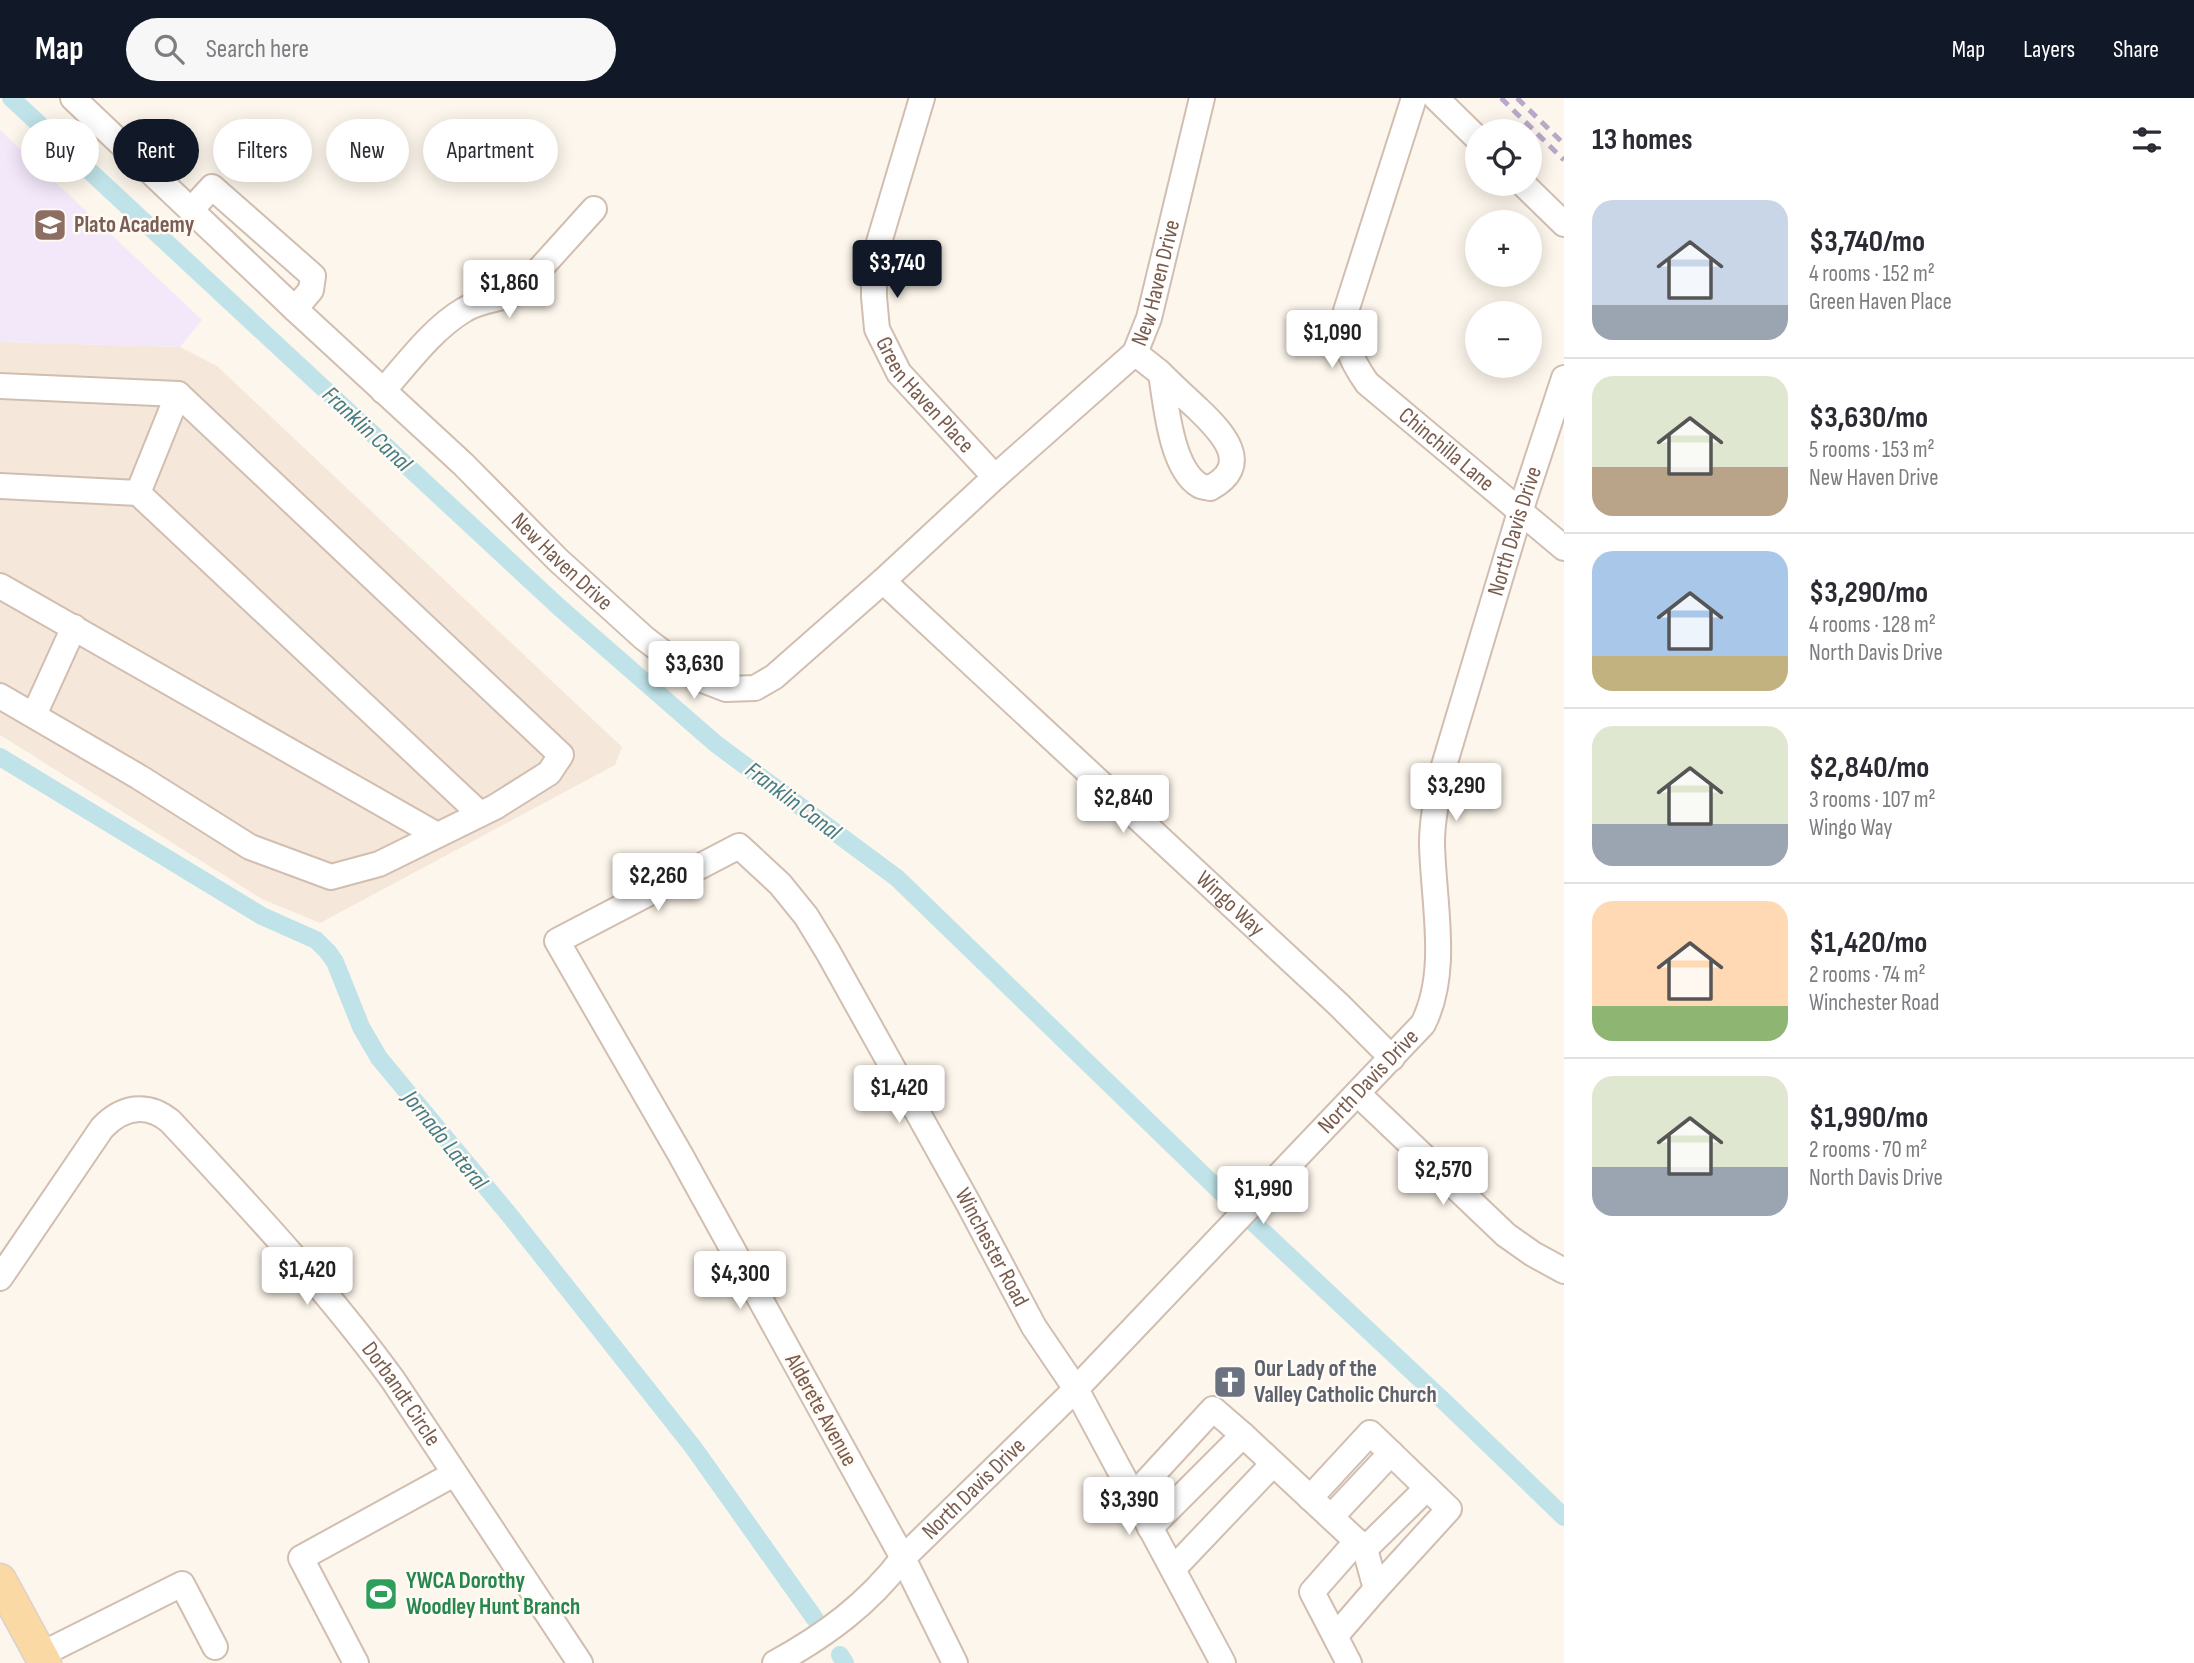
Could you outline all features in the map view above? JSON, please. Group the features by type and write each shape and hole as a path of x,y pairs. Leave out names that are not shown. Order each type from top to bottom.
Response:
{"main road":[{"path":"0,1581 42,1659"}],"street":[{"name":"New Haven Drive","path":"73,98 463,464 558,560 644,638 695,677 726,690 755,688 774,677 1135,353 1149,318 1202,98"},
{"name":"Green Haven Place","path":"922,98 874,259 877,329 899,373 995,477"},
{"name":"Chinchilla Lane","path":"1414,98 1346,311 1346,342 1354,364 1367,383 1564,548"},
{"path":"1436,98 1465,126"},
{"path":"191,210 212,187 313,276 311,290 295,309"},
{"path":"1535,196 1564,224"},
{"path":"383,391 422,346 463,310 477,303 508,297 520,290 594,209"},
{"path":"1135,353 1161,374"},
{"name":"North Davis Drive","path":"775,1663 834,1628 886,1581 903,1558 1076,1389 1423,1024 1432,1007 1437,987 1432,841 1435,805 1443,769 1520,512 1564,378"},
{"path":"0,386 178,394 561,754 549,773 480,814 379,864 331,877 250,847 139,777 0,696"},
{"path":"138,493 178,394"},
{"path":"0,486 138,493 480,814"},
{"name":"Wingo Way","path":"883,581 1338,1004 1392,1058"},
{"path":"0,586 437,835"},
{"path":"34,715 74,627"},
{"name":"Alderete Avenue","path":"738,846 557,941 680,1154 903,1558 955,1663"},
{"name":"Winchester Road","path":"738,846 780,884 807,916 967,1201 1034,1327 1076,1389 1223,1663"},
{"path":"1358,1094 1506,1235 1564,1271"},
{"name":"Dorbandt Circle","path":"0,1278 102,1128 118,1114 130,1110 148,1109 160,1113 258,1216 371,1349 580,1663"},
{"path":"1133,1496 1213,1409 1361,1545 1376,1589"},
{"path":"1310,1498 1370,1433 1449,1509 1338,1633 1337,1640"},
{"path":"1150,1528 1242,1435"},
{"path":"1331,1517 1391,1453"},
{"path":"1173,1569 1273,1464"},
{"path":"356,1663 301,1558 454,1474"},
{"path":"1349,1663 1312,1591 1427,1488"},
{"path":"42,1659 181,1584 215,1647"}],"shaded area":[{"name":"Plato Academy","path":"0,130 21,150 21,182 55,182 202,320 180,347 0,342"},
{"path":"0,342 180,347 217,366 622,747 615,765 320,923 262,899 0,735"}],"waterway":[{"name":"Franklin Canal","path":"11,98 560,608 716,744 897,878 1224,1195 1564,1517"},
{"name":"Jornado Lateral","path":"0,757 262,916 316,940 328,952 335,962 361,1027 379,1058 511,1217 693,1447 815,1619"},
{"name":"Jornado Lateral","path":"840,1655 845,1663"}],"railway":[{"path":"1501,98 1564,160"},
{"path":"1517,98 1564,144"}],"place":[{"name":"Plato Academy","path":"50,225"},
{"name":"Our Lady of the Valley Catholic Church","path":"1230,1382"},
{"name":"YWCA Dorothy Woodley Hunt Branch","path":"381,1594"}]}
